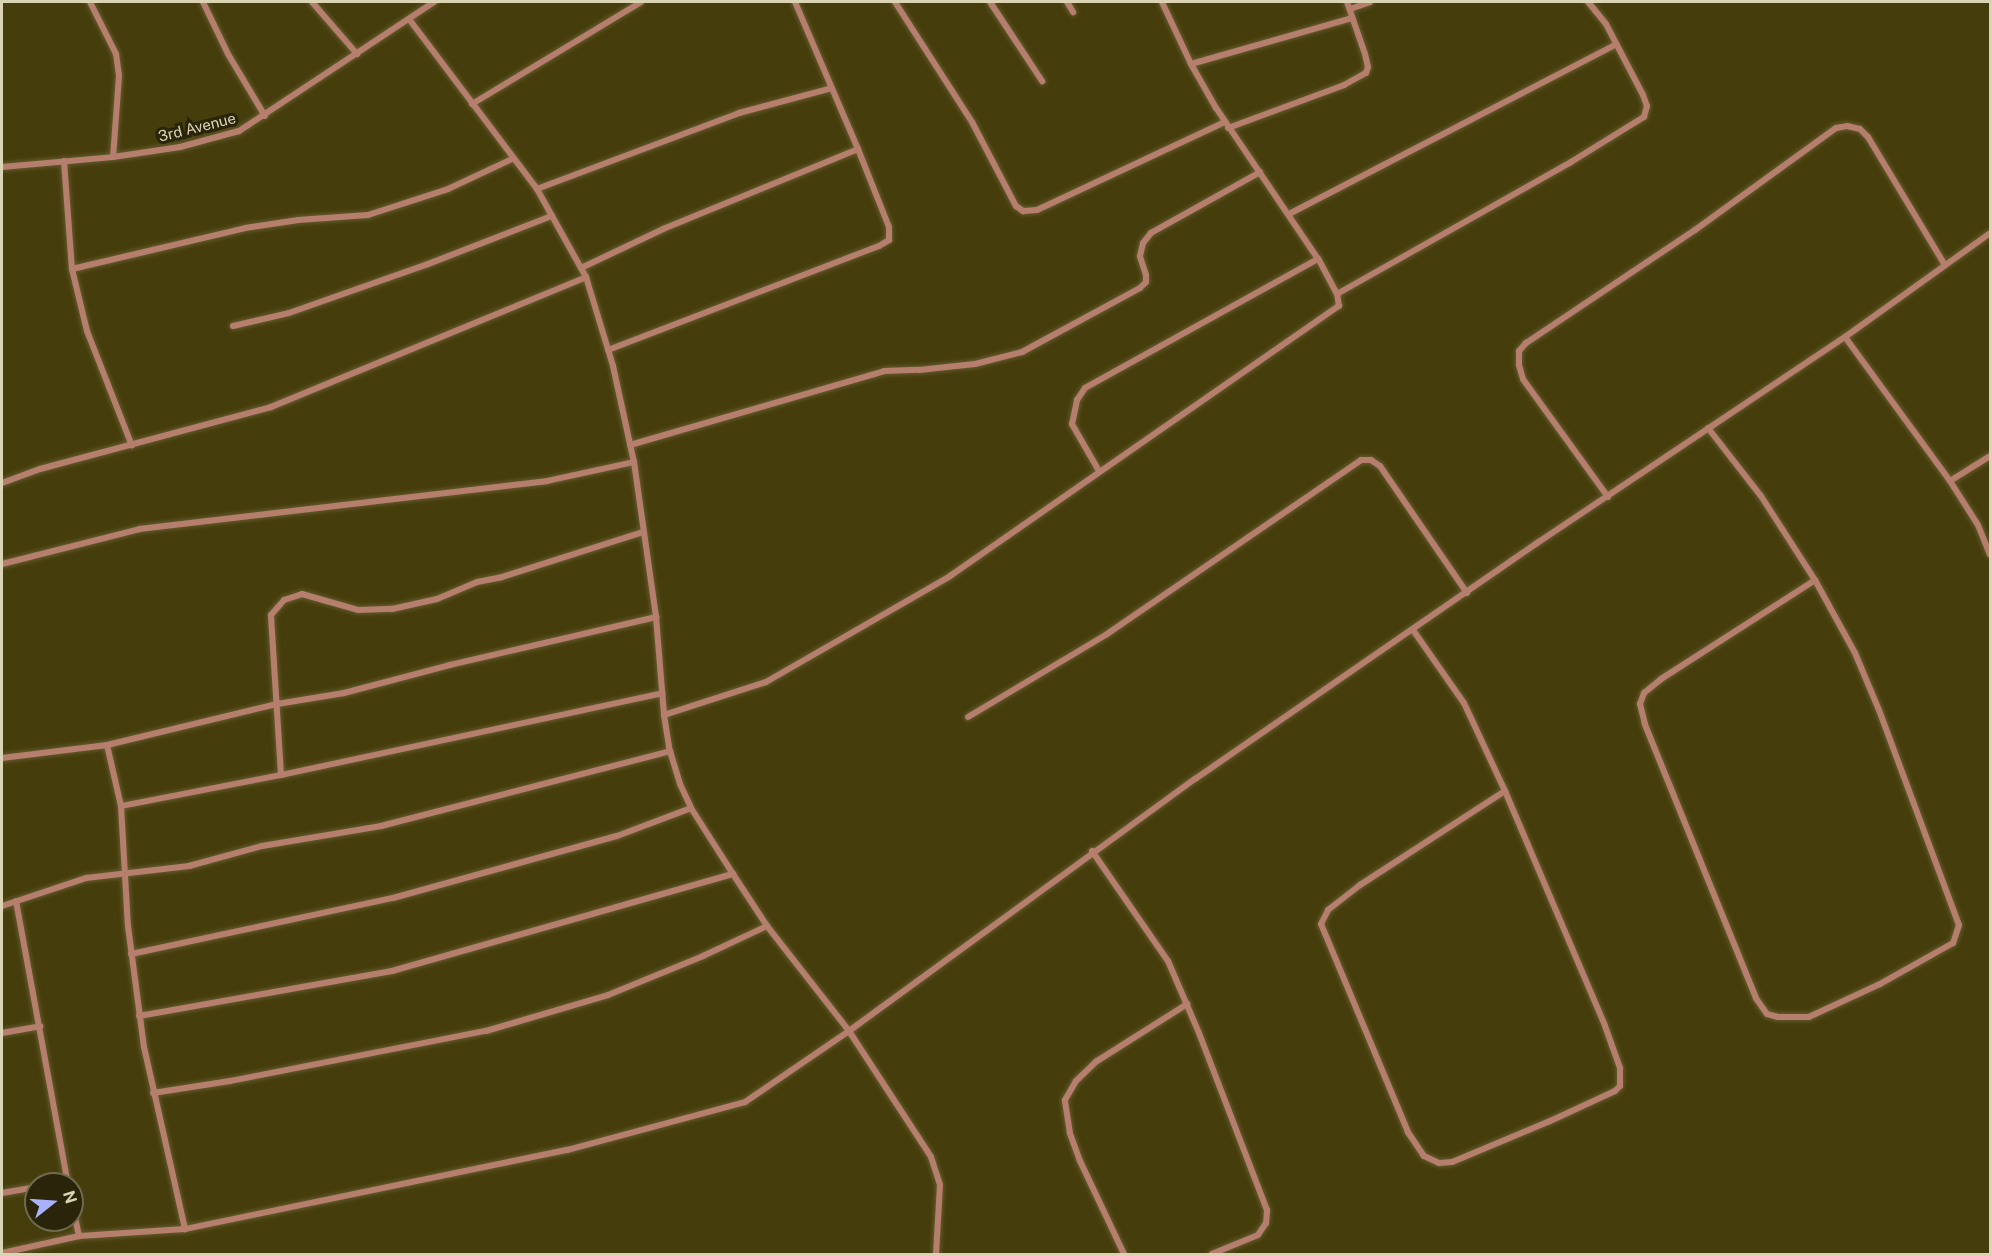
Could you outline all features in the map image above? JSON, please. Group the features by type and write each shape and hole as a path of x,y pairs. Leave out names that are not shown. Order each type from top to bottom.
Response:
{"street":[{"path":"90,2 116,54 119,76 113,157"},
{"path":"203,2 228,54 265,117"},
{"path":"312,2 357,54"},
{"name":"3rd Avenue","path":"2,167 113,157 180,147 229,134 265,117 434,2"},
{"path":"472,104 641,2"},
{"path":"609,350 873,249 889,240 889,228 858,149 795,2"},
{"path":"895,2 972,122 1016,206 1023,211 1037,210 1227,125 1344,85 1366,73 1368,67 1365,54 1347,2"},
{"path":"990,2 1042,81"},
{"path":"1067,2 1073,12"},
{"path":"664,715 766,682 950,576 1338,308 1340,303 1337,294 1318,259 1227,125 1191,64 1162,2"},
{"path":"1350,9 1370,2"},
{"path":"1337,294 1639,123 1644,117 1647,106 1606,24 1588,2"},
{"path":"1191,64 1353,18"},
{"path":"409,19 512,159 537,189 586,277 609,350 634,462 656,617 664,715 670,751 691,808 733,874 767,926 849,1031 931,1157 940,1185 936,1254"},
{"path":"1289,214 1617,44"},
{"path":"537,189 739,113 832,88"},
{"path":"1608,496 1523,379 1519,366 1519,351 1526,343 1695,230 1836,128 1847,126 1860,129 1868,137 1945,265"},
{"path":"581,268 663,229 858,149"},
{"path":"72,269 244,228 298,220 368,215 448,189 512,159"},
{"path":"64,161 72,269 87,331 132,446"},
{"path":"630,445 884,371 975,364 1022,351 1140,288 1146,282 1146,275 1140,256 1143,243 1151,233 1260,172"},
{"path":"233,326 289,313 428,264 552,216"},
{"path":"2,1253 79,1236 185,1229 567,1150 745,1102 849,1031 1092,851 1608,496 1845,337 1990,233"},
{"path":"1099,471 1072,424 1077,400 1086,388 1318,259"},
{"path":"2,483 40,469 271,407 586,277"},
{"path":"1845,337 1950,481 1978,525 1990,555"},
{"path":"1708,428 1761,496 1815,580 1855,653 1879,710 1959,925 1953,943 1880,984 1809,1017 1778,1017 1767,1014 1756,998 1645,724 1640,704 1644,693 1667,676 1815,580"},
{"path":"1950,481 1990,456"},
{"path":"968,717 1107,634 1361,460 1371,460 1380,466 1467,593"},
{"path":"2,564 140,529 547,481 634,462"},
{"path":"281,776 271,615 284,600 302,594 358,610 392,609 436,599 477,582 643,532"},
{"path":"2,758 107,746 277,704 344,693 450,664 656,617"},
{"path":"1413,630 1464,703 1505,791 1605,1026 1620,1068 1620,1086 1615,1091 1452,1162 1439,1163 1424,1156 1408,1132 1321,924 1328,910 1360,885 1505,791"},
{"path":"121,806 281,776 663,693"},
{"path":"107,746 121,806 131,954 140,1016 153,1093 185,1229"},
{"path":"2,906 86,878 189,866 262,846 381,826 670,751"},
{"path":"131,954 393,898 617,836 691,808"},
{"path":"1092,851 1168,961 1267,1210 1266,1223 1258,1235 1212,1254"},
{"path":"140,1016 392,971 733,874"},
{"path":"16,901 65,1172"},
{"path":"153,1093 261,1076 486,1031 608,995 703,956 767,926"},
{"path":"1124,1254 1077,1152 1068,1127 1065,1100 1076,1080 1097,1061 1187,1004"},
{"path":"2,1034 40,1026"},
{"path":"2,1192 24,1189"},
{"path":"78,1232 79,1236"}]}
